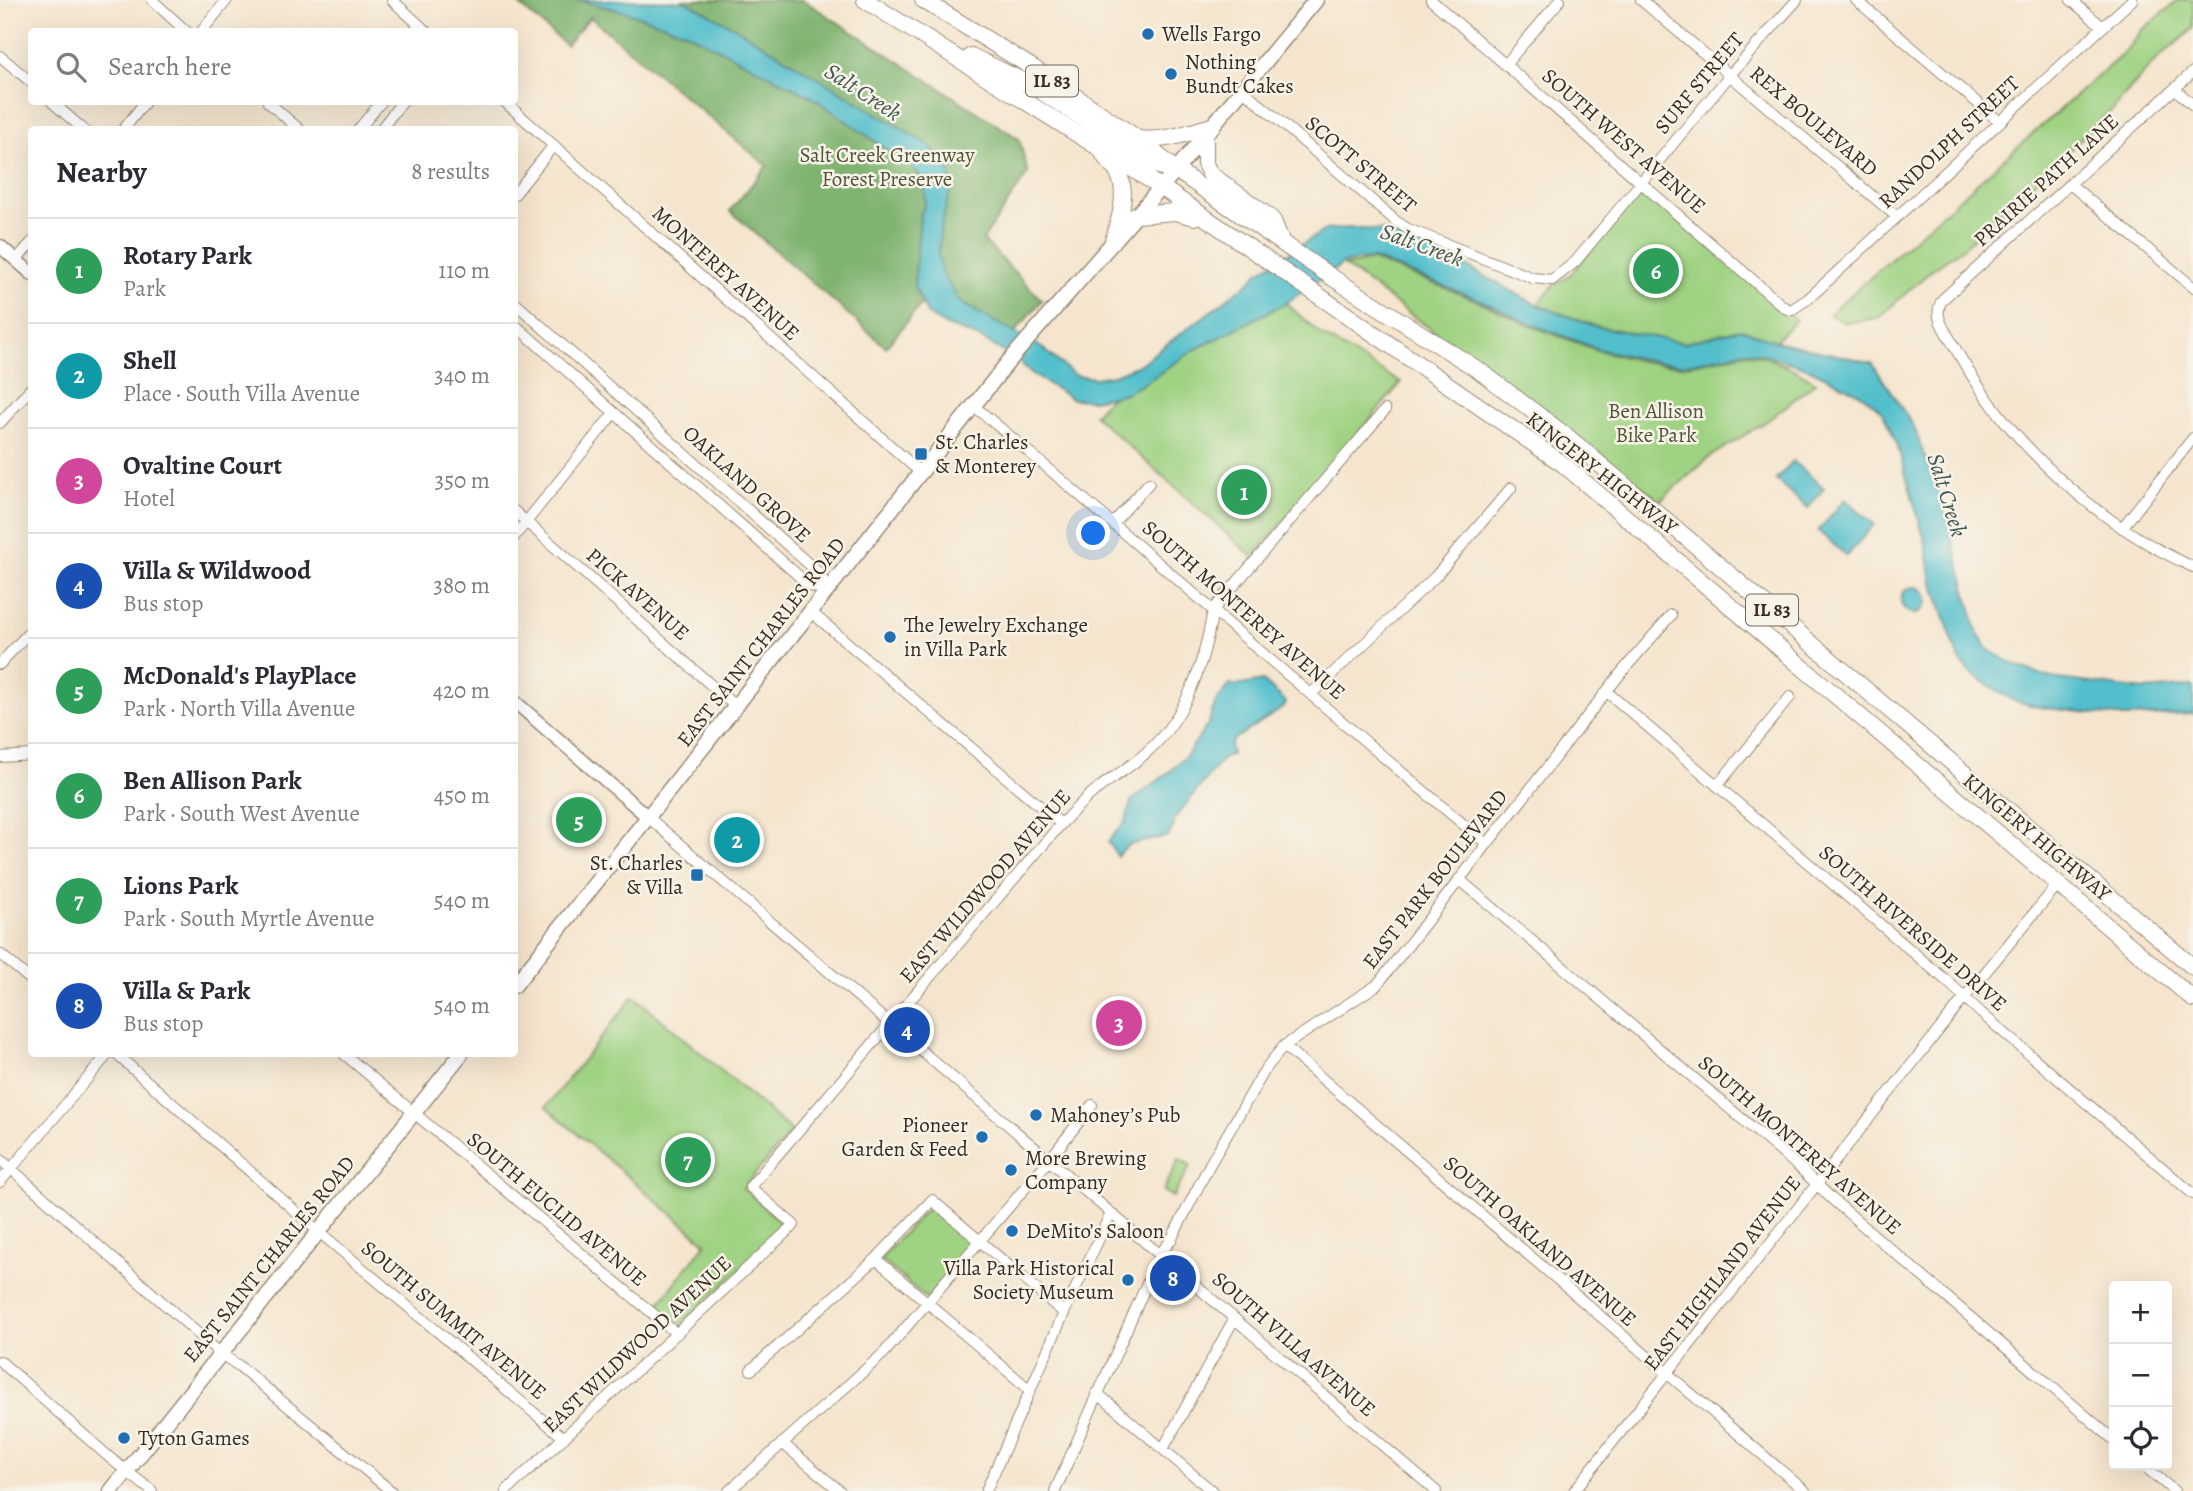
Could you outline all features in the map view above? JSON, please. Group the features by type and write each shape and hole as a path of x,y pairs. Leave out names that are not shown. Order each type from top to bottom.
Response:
{"highway":[{"name":"KINGERY HIGHWAY","path":"865,0 1161,187 1563,464 2193,999"},
{"name":"KINGERY HIGHWAY","path":"923,0 1033,68 1333,278 1480,371 1570,439 2193,967"},
{"path":"937,44 969,55 1033,86 1154,165 1176,170"},
{"path":"1138,139 1150,140 1208,130 1205,164 1210,174 1273,220 1286,246"},
{"path":"1096,145 1119,175 1122,187 1121,214 1113,241"},
{"path":"1136,215 1175,212 1210,222"}],"main road":[{"name":"EAST SAINT CHARLES ROAD","path":"518,981 1039,324 1176,170 1316,0"},
{"name":"EAST SAINT CHARLES ROAD","path":"111,1491 459,1057"}],"street":[{"path":"152,0 183,28"},
{"path":"204,28 227,0"},
{"path":"392,0 422,28"},
{"name":"SOUTH WEST AVENUE","path":"1431,0 1790,310"},
{"path":"1506,64 1560,0"},
{"name":"REX BOULEVARD","path":"1642,0 1897,217"},
{"name":"SURF STREET","path":"1545,281 1552,280 1568,270 1730,75 1797,0"},
{"path":"1856,0 2000,122"},
{"path":"2071,0 2103,27"},
{"name":"RANDOLPH STREET","path":"1790,310 1808,299 2132,0"},
{"path":"0,56 28,80"},
{"name":"PRAIRIE PATH LANE","path":"2122,528 2063,481 2026,445 1981,390 1941,322 1938,306 2193,72"},
{"name":"SCOTT STREET","path":"1242,89 1408,229 1545,281"},
{"path":"2175,89 2193,105"},
{"path":"55,105 79,126"},
{"path":"126,126 143,105"},
{"path":"271,105 295,126"},
{"path":"361,126 379,105"},
{"path":"383,126 400,105"},
{"name":"MONTEREY AVENUE","path":"508,105 921,473"},
{"path":"518,190 554,145"},
{"path":"2070,184 2193,287"},
{"path":"0,246 28,270"},
{"path":"16,260 28,246"},
{"name":"OAKLAND GROVE","path":"518,306 820,574 828,591"},
{"name":"OAKLAND GROVE","path":"518,328 810,586 828,591"},
{"path":"0,423 28,392"},
{"name":"SOUTH MONTEREY AVENUE","path":"974,406 1114,522 1487,844"},
{"name":"EAST WILDWOOD AVENUE","path":"506,1491 794,1225 750,1187 1061,824 1094,792 1147,753 1168,730 1194,682 1209,636 1213,610 1385,410"},
{"path":"518,532 614,413"},
{"path":"2193,438 2122,528 2193,567"},
{"path":"1114,522 1149,483"},
{"path":"1311,694 1435,578 1511,488"},
{"name":"PICK AVENUE","path":"518,514 736,707"},
{"path":"811,612 1061,824"},
{"name":"EAST PARK BOULEVARD","path":"1055,1491 1160,1255 1171,1240 1266,1068 1284,1046 1377,985 1607,692 1671,615"},
{"path":"0,664 28,633"},
{"name":"SOUTH RIVERSIDE DRIVE","path":"1607,692 2193,1194"},
{"path":"1717,786 1790,697"},
{"path":"518,708 649,818"},
{"path":"0,757 28,755"},
{"name":"SOUTH VILLA AVENUE","path":"649,818 1436,1491"},
{"name":"SOUTH MONTEREY AVENUE","path":"1460,879 2109,1436"},
{"name":"EAST HIGHLAND AVENUE","path":"1574,1491 1965,997 2059,883"},
{"path":"0,954 28,978"},
{"name":"SOUTH OAKLAND AVENUE","path":"1284,1046 1805,1491"},
{"path":"0,1182 105,1057"},
{"name":"SOUTH SUMMIT AVENUE","path":"119,1057 318,1231 564,1438"},
{"name":"SOUTH EUCLID AVENUE","path":"348,1057 677,1334"},
{"path":"729,1491 884,1353 1049,1160 1092,1105"},
{"path":"0,1159 221,1354 391,1491"},
{"path":"751,1370 876,1259 932,1200 1064,1313"},
{"path":"986,1491 1111,1213"},
{"path":"876,1259 1030,1390"},
{"path":"1163,1450 1234,1318"},
{"path":"0,1361 152,1491"},
{"path":"1097,1393 1212,1491"},
{"path":"782,1443 840,1491"},
{"path":"2149,1470 2174,1491"}],"green space":[{"name":"Salt Creek Greenway Forest Preserve","path":"514,0 578,0 630,13 686,32 812,97 912,167 925,182 925,204 920,216 914,286 922,303 886,347 730,211 767,166 590,17 566,45"},
{"path":"682,0 803,0 1019,139 1028,173 983,240 1042,300 1014,333 959,302 942,273 938,253 941,226 930,146 734,27"},
{"path":"2179,0 2193,0 2193,29 2155,61 2111,111 1964,247 1934,268 1878,318 1845,323 1829,314 2124,53 2142,30"},
{"path":"1643,191 1796,320 1775,341 1740,329 1684,343 1595,326 1537,305 1554,285 1569,276 1636,195"},
{"name":"Ben Allison Bike Park","path":"1373,260 1478,301 1526,324 1597,350 1645,362 1682,366 1747,353 1766,357 1816,382 1767,421 1711,456 1660,501 1345,266"},
{"path":"1286,303 1320,334 1401,383 1253,557 1094,415 1109,398 1143,384 1194,350"},
{"path":"634,996 792,1131 743,1188 786,1227 676,1329 654,1310 706,1243 546,1107"},
{"path":"1179,1159 1191,1165 1173,1197 1163,1191"},
{"path":"932,1203 976,1242 927,1299 880,1259"}],"water":[{"path":"578,0 686,1 734,27 930,146 948,168 952,184 941,226 938,253 942,273 959,302 1041,347 1074,375 1095,378 1114,375 1139,365 1251,281 1257,273 1325,230 1351,228 1385,231 1450,257 1537,305 1595,326 1684,343 1740,329 1775,341 1872,363 1914,427 1946,515 1977,632 1989,650 2017,666 2051,678 2145,690 2193,686 2193,714 2125,717 2038,707 2012,700 1970,673 1958,657 1931,576 1926,544 1897,444 1882,412 1863,395 1810,369 1767,355 1746,351 1683,365 1598,349 1374,259 1357,260 1343,264 1286,303 1194,350 1123,394 1093,400 1073,399 980,338 945,325 928,315 914,286 920,216 925,204 925,182 912,167 812,97 686,32 630,13"},
{"path":"1793,461 1824,488 1808,508 1776,480"},
{"path":"1845,499 1874,524 1847,556 1818,531"},
{"path":"1914,587 1924,590 1927,600 1924,610 1914,613 1904,610 1901,600 1904,590"},
{"path":"1263,681 1283,699 1286,703 1284,707 1233,740 1230,746 1232,754 1223,758 1174,819 1168,836 1128,845 1117,856 1108,841 1126,821 1131,801 1186,756 1208,724 1216,701 1231,684 1235,686"}],"place":[{"name":"Wells Fargo","path":"1148,34"},
{"name":"Nothing Bundt Cakes","path":"1171,74"},
{"name":"Ben Allison Park","path":"1656,271"},
{"name":"St. Charles & Monterey","path":"921,454"},
{"name":"Rotary Park","path":"1244,492"},
{"name":"The Jewelry Exchange in Villa Park","path":"890,637"},
{"name":"McDonald's PlayPlace","path":"579,820"},
{"name":"Shell","path":"737,840"},
{"name":"St. Charles & Villa","path":"697,875"},
{"name":"Ovaltine Court","path":"1119,1023"},
{"name":"Villa & Wildwood","path":"907,1030"},
{"name":"Mahoney’s Pub","path":"1036,1115"},
{"name":"Pioneer Garden & Feed","path":"982,1137"},
{"name":"Lions Park","path":"688,1160"},
{"name":"More Brewing Company","path":"1011,1170"},
{"name":"DeMito’s Saloon","path":"1012,1231"},
{"name":"Villa & Park","path":"1173,1278"},
{"name":"Villa Park Historical Society Museum","path":"1128,1280"},
{"name":"Tyton Games","path":"124,1438"}],"water label":[{"name":"Salt Creek","path":"863,92"},
{"name":"Salt Creek","path":"1422,245"},
{"name":"Salt Creek","path":"1947,495"}]}
